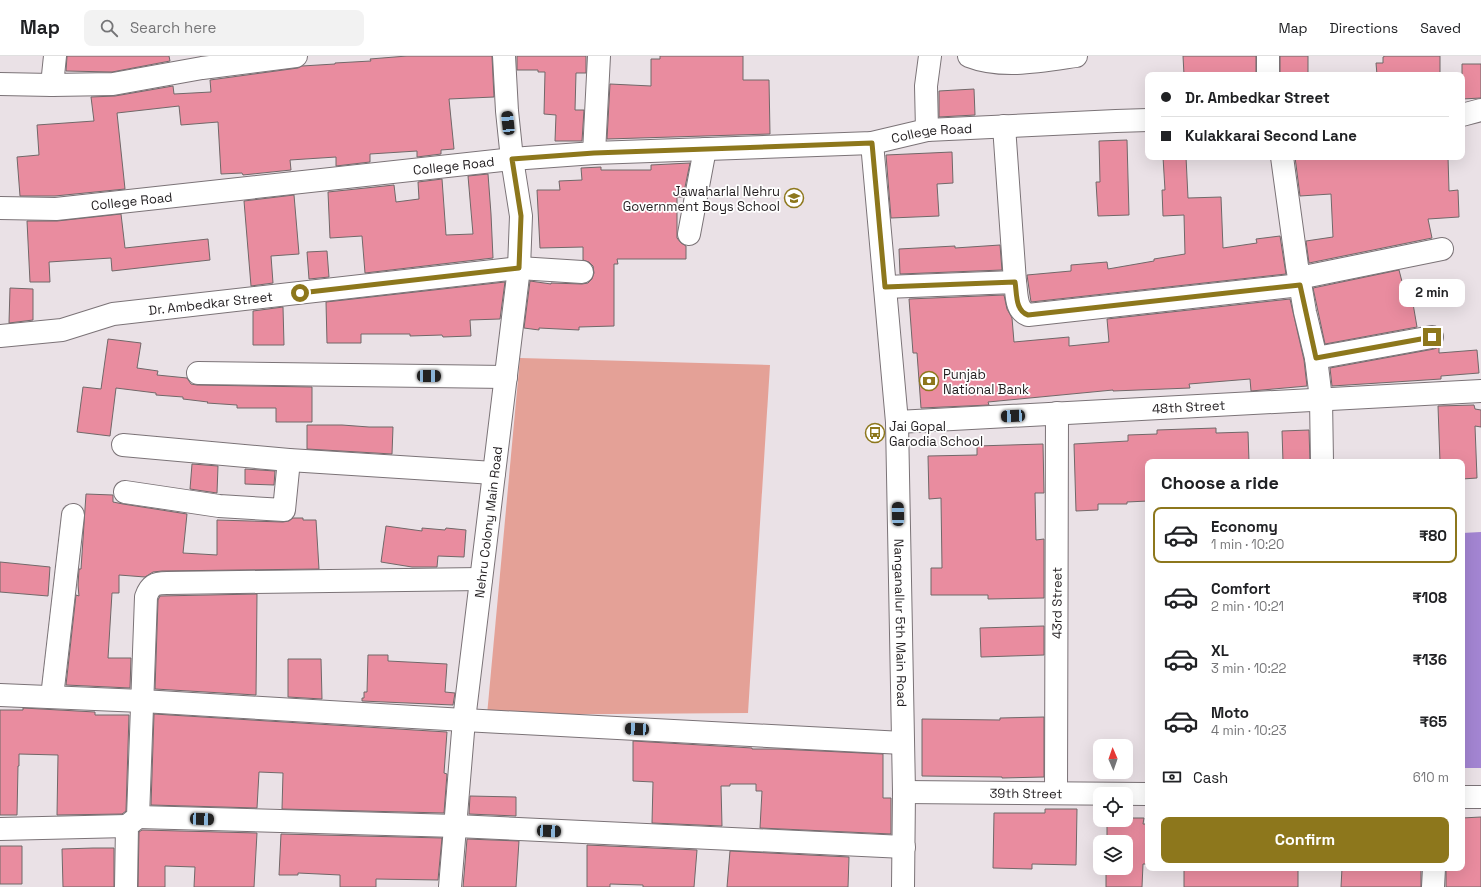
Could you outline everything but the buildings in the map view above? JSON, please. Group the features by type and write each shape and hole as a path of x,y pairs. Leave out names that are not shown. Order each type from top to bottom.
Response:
{"street":[{"path":"52,85 55,56"},
{"path":"0,84 113,84 202,68 296,56"},
{"name":"Nehru Colony Main Road","path":"450,887 464,720 519,268 521,216 512,159 504,56"},
{"path":"594,153 598,56"},
{"path":"926,130 926,86 930,56"},
{"path":"969,56 994,62 1002,62 1042,60 1076,56"},
{"path":"1268,56 1268,72"},
{"path":"1465,114 1481,110"},
{"name":"College Road","path":"0,208 56,209 512,159 594,153 872,143 926,130 1116,120 1145,120"},
{"path":"1004,126 1015,282 1019,309 1022,313 1028,315 1300,281 1442,249"},
{"name":"Nanganallur 5th Main Road","path":"872,143 896,422 904,743 903,887"},
{"path":"689,234 705,149"},
{"path":"1282,160 1300,281 1316,358 1321,399 1322,459"},
{"name":"Dr. Ambedkar Street","path":"0,336 62,330 113,314 519,268 582,272"},
{"path":"885,287 1015,282"},
{"path":"1316,358 1432,337"},
{"path":"198,373 506,378"},
{"name":"48th Street","path":"896,422 1481,391"},
{"name":"43rd Street","path":"1056,793 1057,414"},
{"path":"123,444 289,460 494,472"},
{"path":"125,492 219,506 284,510 289,460"},
{"path":"52,697 72,515"},
{"path":"126,887 142,701 146,597 152,585 158,583 481,579"},
{"path":"0,695 142,701 464,720 904,743"},
{"name":"39th Street","path":"904,792 1145,794"},
{"path":"1465,797 1481,797"},
{"path":"0,829 132,822 456,826 904,848"},
{"path":"1433,887 1434,871"}],"shaded area":[{"path":"520,358 770,365 748,713 487,715"},
{"path":"1481,532 1481,768 1465,768 1465,533"}],"place":[{"name":"Jawaharlal Nehru Government Boys School","path":"794,198"},
{"name":"Punjab National Bank","path":"929,381"},
{"name":"Jai Gopal Garodia School","path":"875,433"}],"route":[{"path":"300,293 519,268 521,216 512,159 594,153 872,143 885,287 1015,282 1019,309 1022,313 1028,315 1300,285 1316,358 1432,337"}]}
